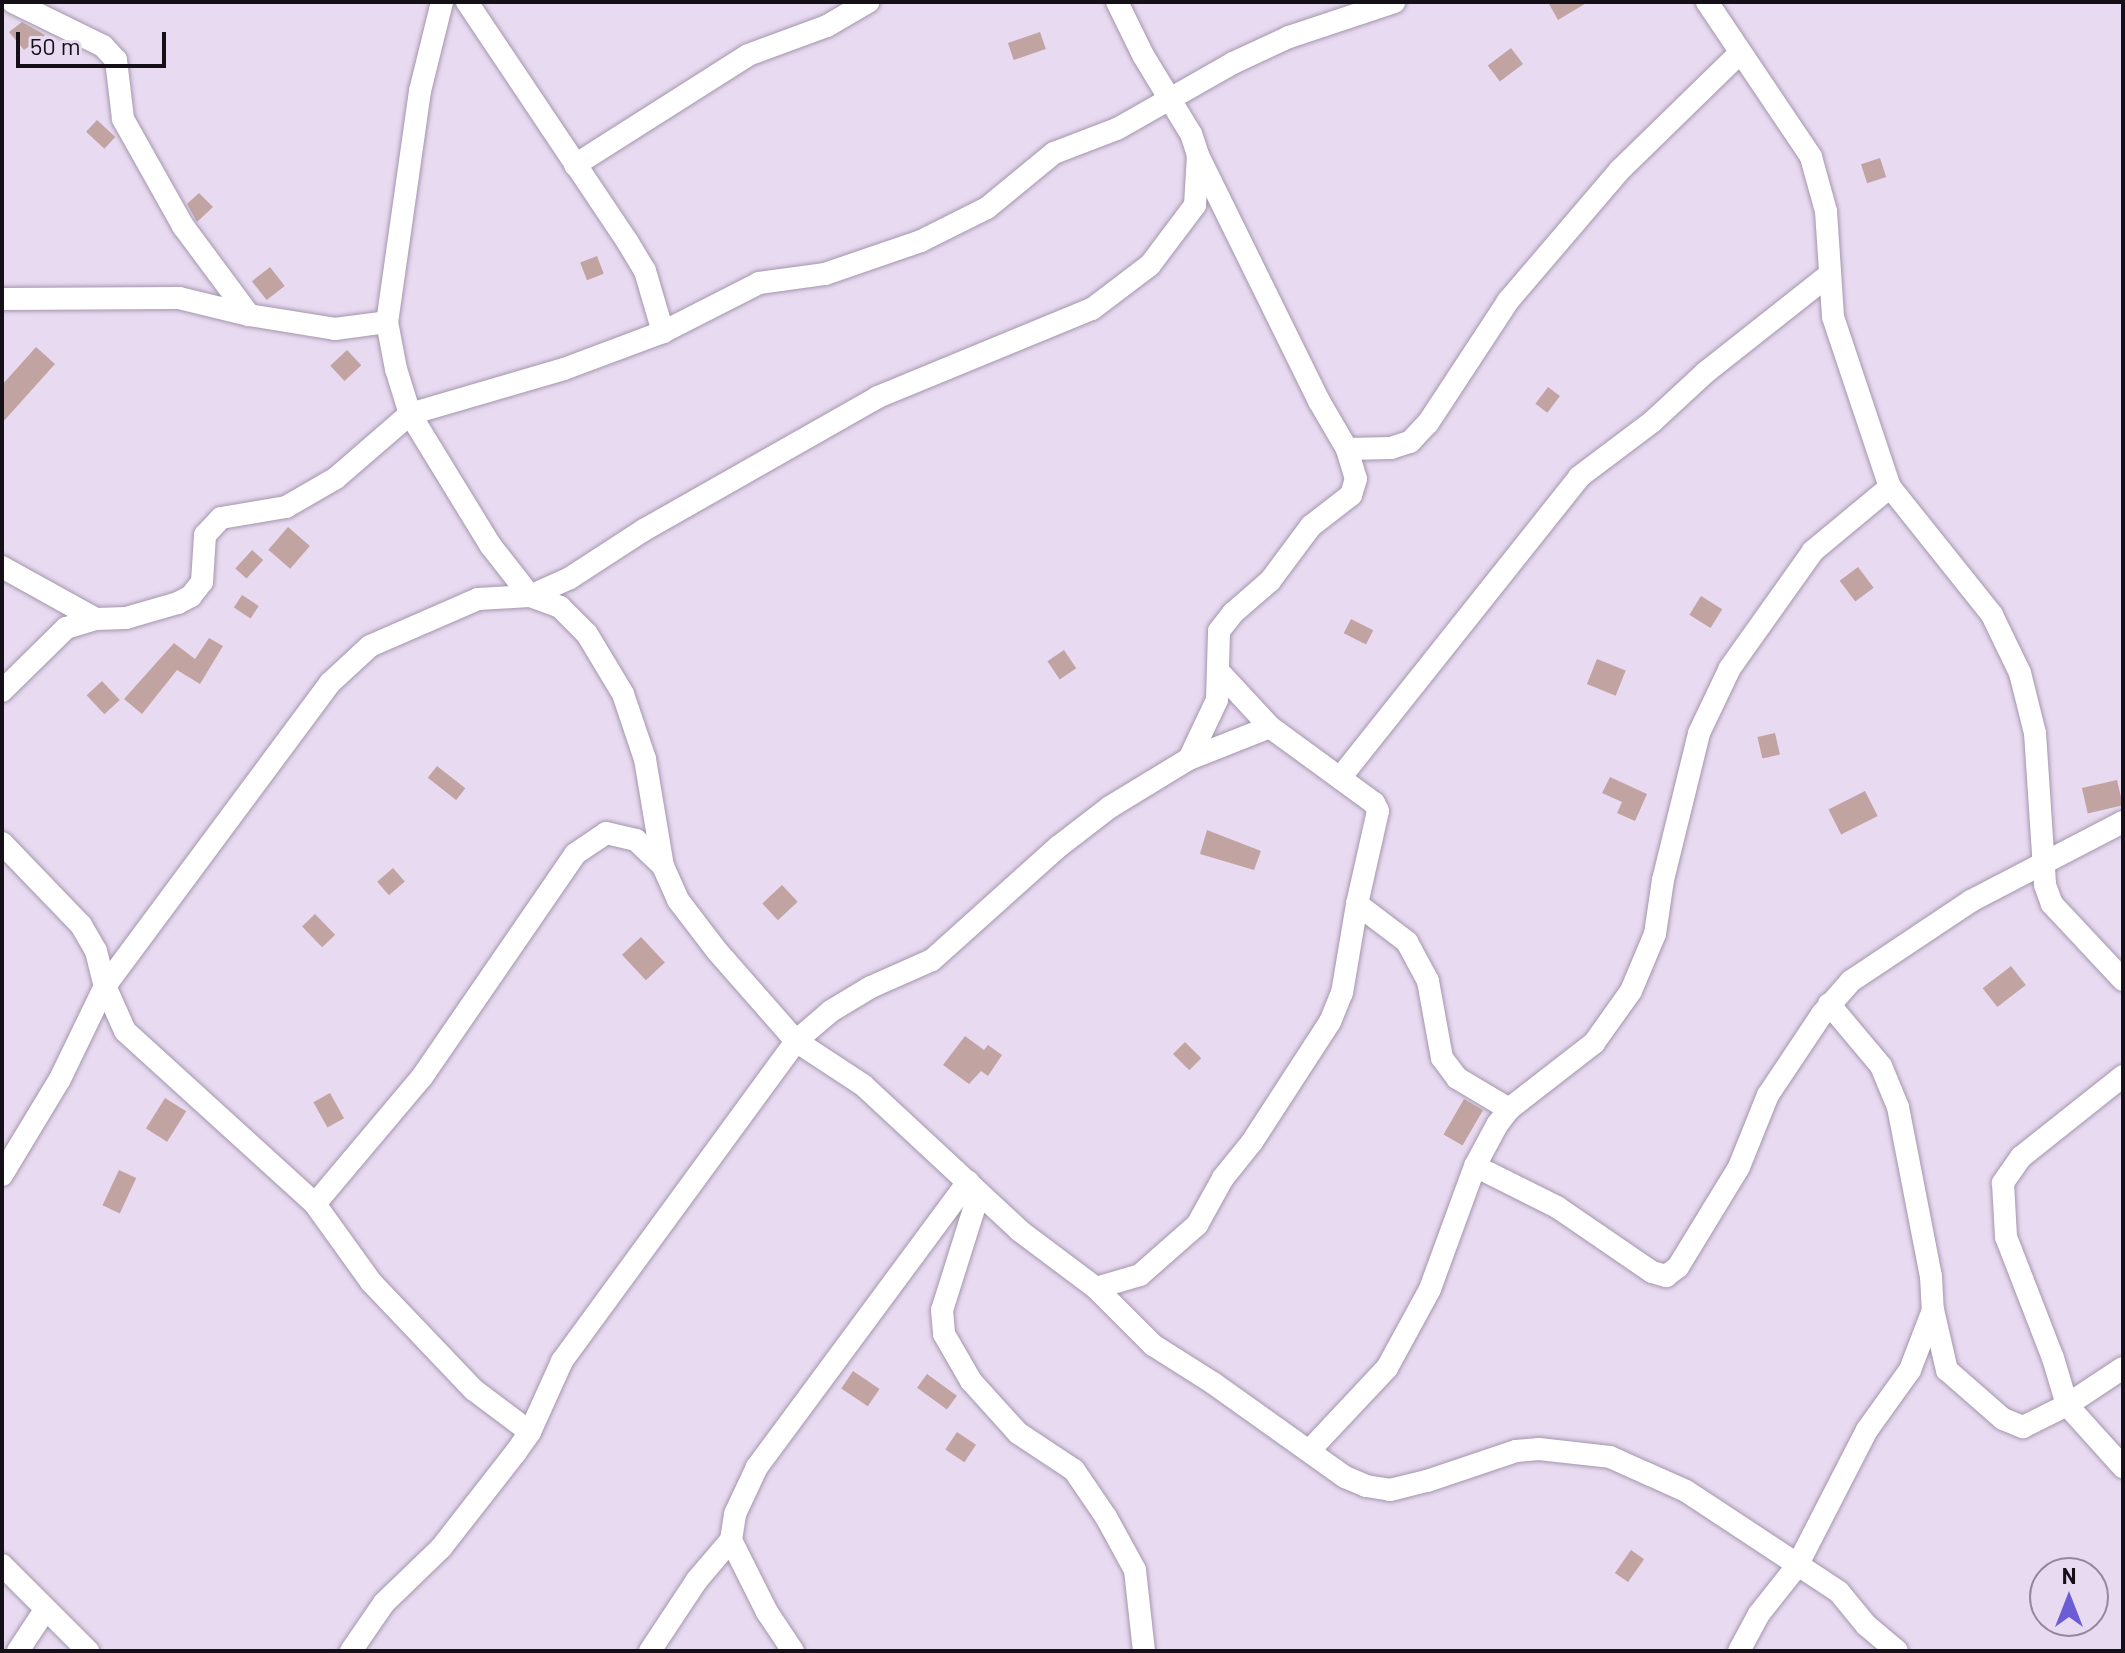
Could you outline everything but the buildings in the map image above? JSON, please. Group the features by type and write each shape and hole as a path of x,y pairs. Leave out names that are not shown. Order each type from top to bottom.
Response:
{"street":[{"path":"13,2 103,46 116,60 123,119 183,226 249,315"},
{"path":"442,2 420,91 387,322 396,369 410,414 491,546 530,596 560,607 587,634 623,694 645,759 663,866 678,900 717,951 796,1041 863,1085 1020,1231 1096,1288 1153,1345 1213,1383 1345,1477 1366,1486 1390,1490 1516,1451 1539,1449 1610,1457 1686,1491 1839,1592 1866,1625 1897,1651"},
{"path":"467,2 645,271 663,332"},
{"path":"575,165 748,55 827,26 868,2"},
{"path":"1117,2 1143,55 1191,134 1198,155 1319,401 1347,449 1356,479 1351,495 1311,526 1270,581 1233,613 1219,631 1221,674 1217,700 1189,759"},
{"path":"2,691 66,628 96,619 126,618 178,603 191,596 202,582 205,535 221,518 286,507 336,478 410,414 564,369 663,332 759,283 849,268 932,236 987,208 1054,153 1117,129 1233,63 1289,37 1394,2"},
{"path":"1707,2 1739,54 1811,157 1826,211 1833,317 1890,487 1992,615 2020,673 2035,733 2045,885 2052,904 2123,980"},
{"path":"1347,449 1391,448 1410,442 1428,423 1508,301 1620,170 1739,54"},
{"path":"2,1175 60,1079 105,986 330,683 370,646 478,599 530,596 570,578 644,530 878,397 1092,309 1150,265 1181,226 1195,205 1198,155"},
{"path":"1340,778 1579,477 1652,422 1706,372 1829,275"},
{"path":"2,299 179,298 249,315 335,329 387,322"},
{"path":"1309,1451 1387,1368 1430,1289 1475,1166 1509,1109 1594,1043 1631,991 1655,934 1663,880 1699,733 1730,668 1813,551 1890,487"},
{"path":"2,567 96,619"},
{"path":"1096,1288 1140,1275 1197,1225 1223,1178 1252,1142 1330,1022 1342,993 1357,904 1378,811 1374,803 1270,727 1221,674"},
{"path":"351,1651 384,1603 441,1548 530,1432 562,1361 796,1041 844,1003 932,960 1058,847 1110,807 1189,759 1270,727"},
{"path":"1475,1166 1557,1207 1652,1272 1666,1276 1678,1267 1739,1167 1768,1095 1829,1004 1851,981 1886,954 2045,861 2123,822"},
{"path":"315,1204 422,1077 575,854 606,833 636,840 663,866"},
{"path":"2,843 81,925 96,951 105,986 125,1031 315,1204 371,1282 474,1390 530,1432"},
{"path":"1357,904 1407,942 1428,981 1442,1058 1457,1078 1509,1109"},
{"path":"1829,1004 1881,1066 1898,1107 1931,1276 1933,1310 1947,1370 2003,1419 2023,1427 2067,1405 2123,1368"},
{"path":"2123,1076 2021,1157 2003,1183 2006,1237 2053,1358 2067,1405 2123,1467"},
{"path":"650,1651 697,1580 731,1540 735,1514 757,1467 973,1187"},
{"path":"973,1187 942,1310 944,1334 971,1381 1018,1433 1074,1470 1114,1530 1135,1570 1144,1651"},
{"path":"1739,1651 1759,1614 1797,1566 1867,1430 1910,1370 1933,1310"},
{"path":"731,1540 767,1612 793,1651"},
{"path":"2,1565 88,1651"},
{"path":"18,1651 45,1610"}]}
